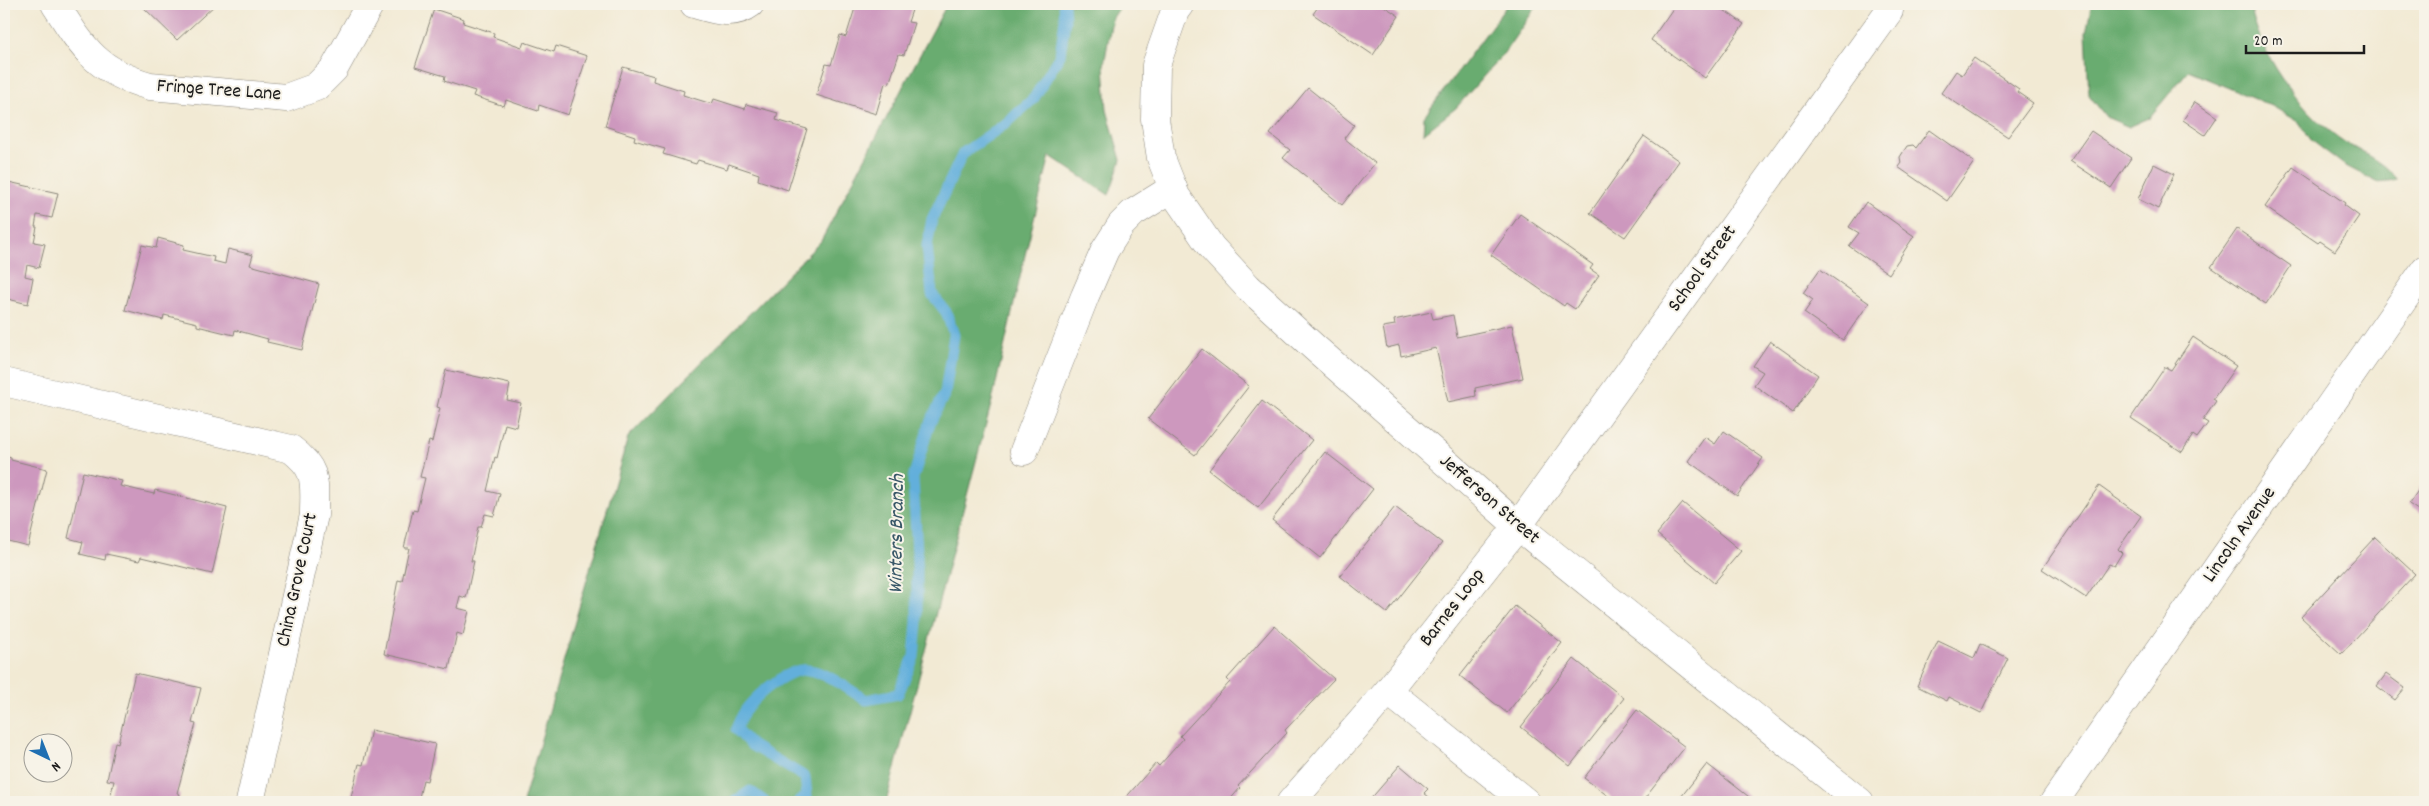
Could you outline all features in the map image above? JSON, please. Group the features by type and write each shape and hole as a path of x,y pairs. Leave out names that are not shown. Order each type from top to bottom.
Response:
{"street":[{"name":"Fringe Tree Lane","path":"55,4 81,45 105,68 136,82 150,86 286,98 316,87 334,69 370,4"},
{"path":"694,4 730,12 750,4"},
{"name":"Jefferson Street","path":"1180,4 1175,11 1156,66 1155,119 1161,158 1173,188 1210,247 1248,287 1518,526 1860,802"},
{"name":"School Street","path":"1518,526 1888,11"},
{"path":"1024,451 1084,296 1105,250 1121,225 1133,213 1173,188"},
{"name":"Lincoln Avenue","path":"2054,802 2425,268"},
{"name":"China Grove Court","path":"4,382 291,449 306,460 314,477 314,515 250,802"},
{"name":"Barnes Loop","path":"1291,802 1388,691 1518,526"},
{"path":"1388,691 1526,802"}],"green space":[{"path":"947,4 1122,4 1112,19 1104,65 1107,110 1121,160 1109,195 1050,156 1025,255 993,397 886,802 523,802 628,437 821,241"},
{"path":"1508,4 1538,4 1504,53 1456,108 1423,134 1424,117"},
{"path":"2092,4 2250,4 2262,42 2271,60 2294,94 2336,136 2384,166 2397,180 2377,182 2344,165 2311,140 2299,122 2272,106 2188,71 2149,118 2129,127 2106,117 2089,95 2086,32"}],"building":[{"path":"140,4 216,4 177,40"},
{"path":"850,4 914,4 908,22 914,23 904,55 899,54 889,84 885,83 876,114 816,95 826,64 831,65 840,35 846,37 855,8 849,6"},
{"path":"1320,4 1381,4 1399,16 1373,55 1313,14"},
{"path":"1676,4 1715,4 1744,24 1705,78 1651,40"},
{"path":"434,9 464,19 463,23 494,33 493,37 522,47 524,42 554,52 556,46 587,56 568,115 539,105 538,111 506,100 504,106 473,96 475,91 444,81 445,76 415,67"},
{"path":"1974,58 2019,89 2017,92 2033,103 2008,137 1941,93 1956,71 1962,75"},
{"path":"623,67 654,76 653,81 684,91 683,95 712,104 714,99 745,109 746,104 778,113 776,120 807,129 788,190 758,180 759,174 729,164 727,169 698,160 696,164 663,154 665,149 634,140 635,136 605,126"},
{"path":"1308,88 1354,125 1344,138 1375,163 1342,205 1283,158 1290,150 1270,134"},
{"path":"2195,102 2217,117 2205,135 2183,120"},
{"path":"1929,130 1974,162 1947,201 1898,167 1901,163 1900,157 1907,146 1913,145 1916,148"},
{"path":"2091,131 2131,158 2111,188 2070,161"},
{"path":"1644,136 1679,161 1625,237 1590,213"},
{"path":"2154,164 2174,174 2158,209 2138,199"},
{"path":"2293,167 2345,203 2344,205 2359,216 2335,251 2320,241 2318,243 2265,207"},
{"path":"4,181 58,193 52,218 37,215 34,242 45,244 39,268 27,265 25,276 33,278 28,304 4,298"},
{"path":"1866,202 1914,236 1889,274 1849,246 1859,233 1849,227"},
{"path":"1520,214 1593,265 1590,269 1599,275 1575,309 1566,303 1564,306 1491,255"},
{"path":"2237,229 2291,266 2266,304 2211,267"},
{"path":"158,238 184,245 183,250 214,257 213,261 225,264 228,249 253,255 250,265 319,284 302,350 267,342 268,339 235,330 234,335 197,326 197,323 164,315 163,320 125,310 142,245 156,248"},
{"path":"1820,269 1869,303 1843,340 1804,313 1813,300 1803,293"},
{"path":"1431,312 1433,319 1453,315 1457,337 1512,325 1523,378 1475,388 1476,396 1448,402 1436,348 1401,356 1399,345 1387,348 1383,327 1395,325 1394,320"},
{"path":"2193,337 2236,366 2213,399 2216,401 2203,420 2208,423 2197,438 2193,435 2182,452 2131,418 2165,367 2171,370"},
{"path":"1770,341 1818,375 1793,413 1754,385 1763,372 1753,366"},
{"path":"1202,349 1249,386 1195,455 1148,419"},
{"path":"446,370 510,384 507,400 521,403 516,427 505,424 497,458 495,457 487,491 500,494 494,516 485,514 481,527 478,527 471,561 474,561 466,598 460,596 457,608 469,611 463,635 457,633 449,669 384,654 398,580 402,581 409,548 404,548 413,510 417,511 425,478 420,477 429,441 432,442 440,408 437,407"},
{"path":"1262,401 1312,440 1258,508 1209,470"},
{"path":"1724,431 1763,458 1737,496 1688,461 1705,437 1715,444"},
{"path":"1325,452 1373,489 1320,558 1272,520"},
{"path":"4,456 11,458 11,460 47,469 28,546 4,540 7,528 4,527"},
{"path":"83,472 122,481 120,486 154,494 155,490 227,508 212,574 141,557 139,561 106,554 105,560 80,554 83,542 68,538"},
{"path":"2425,480 2425,515 2409,504"},
{"path":"2099,486 2141,516 2118,549 2122,553 2114,566 2109,564 2086,598 2042,569"},
{"path":"1683,503 1741,551 1714,583 1657,534"},
{"path":"1395,507 1442,543 1387,613 1340,576"},
{"path":"2375,537 2415,574 2341,654 2301,617"},
{"path":"1515,606 1562,643 1507,713 1460,676"},
{"path":"1274,626 1334,679 1285,730 1287,733 1238,786 1240,788 1228,802 1122,802 1156,763 1159,766 1183,739 1180,736 1230,682 1227,679"},
{"path":"1938,641 1974,658 1980,644 2008,658 1981,713 1949,697 1947,701 1917,686"},
{"path":"1574,659 1624,698 1570,766 1521,727"},
{"path":"135,673 201,688 192,723 196,724 177,793 180,794 178,802 109,802 114,781 107,780 115,742 118,743"},
{"path":"2386,674 2405,688 2395,700 2377,686"},
{"path":"1637,710 1685,747 1642,802 1616,802 1584,778"},
{"path":"371,730 435,744 427,781 423,780 418,802 350,801 359,764 363,765"},
{"path":"1707,764 1753,800 1752,802 1677,802"},
{"path":"1400,765 1428,789 1424,793 1435,802 1368,802"}],"waterway":[{"name":"Winters Branch","path":"798,802 807,796 805,777 751,745 736,729 745,710 752,702 774,683 800,670 823,674 866,700 898,694 914,657 917,622 917,554 913,478 930,423 945,393 954,335 946,312 932,294 927,246 932,219 963,153 1008,122 1034,98 1060,55 1065,20 1064,4"},
{"name":"Winters Branch","path":"734,802 750,791 765,802"}]}
